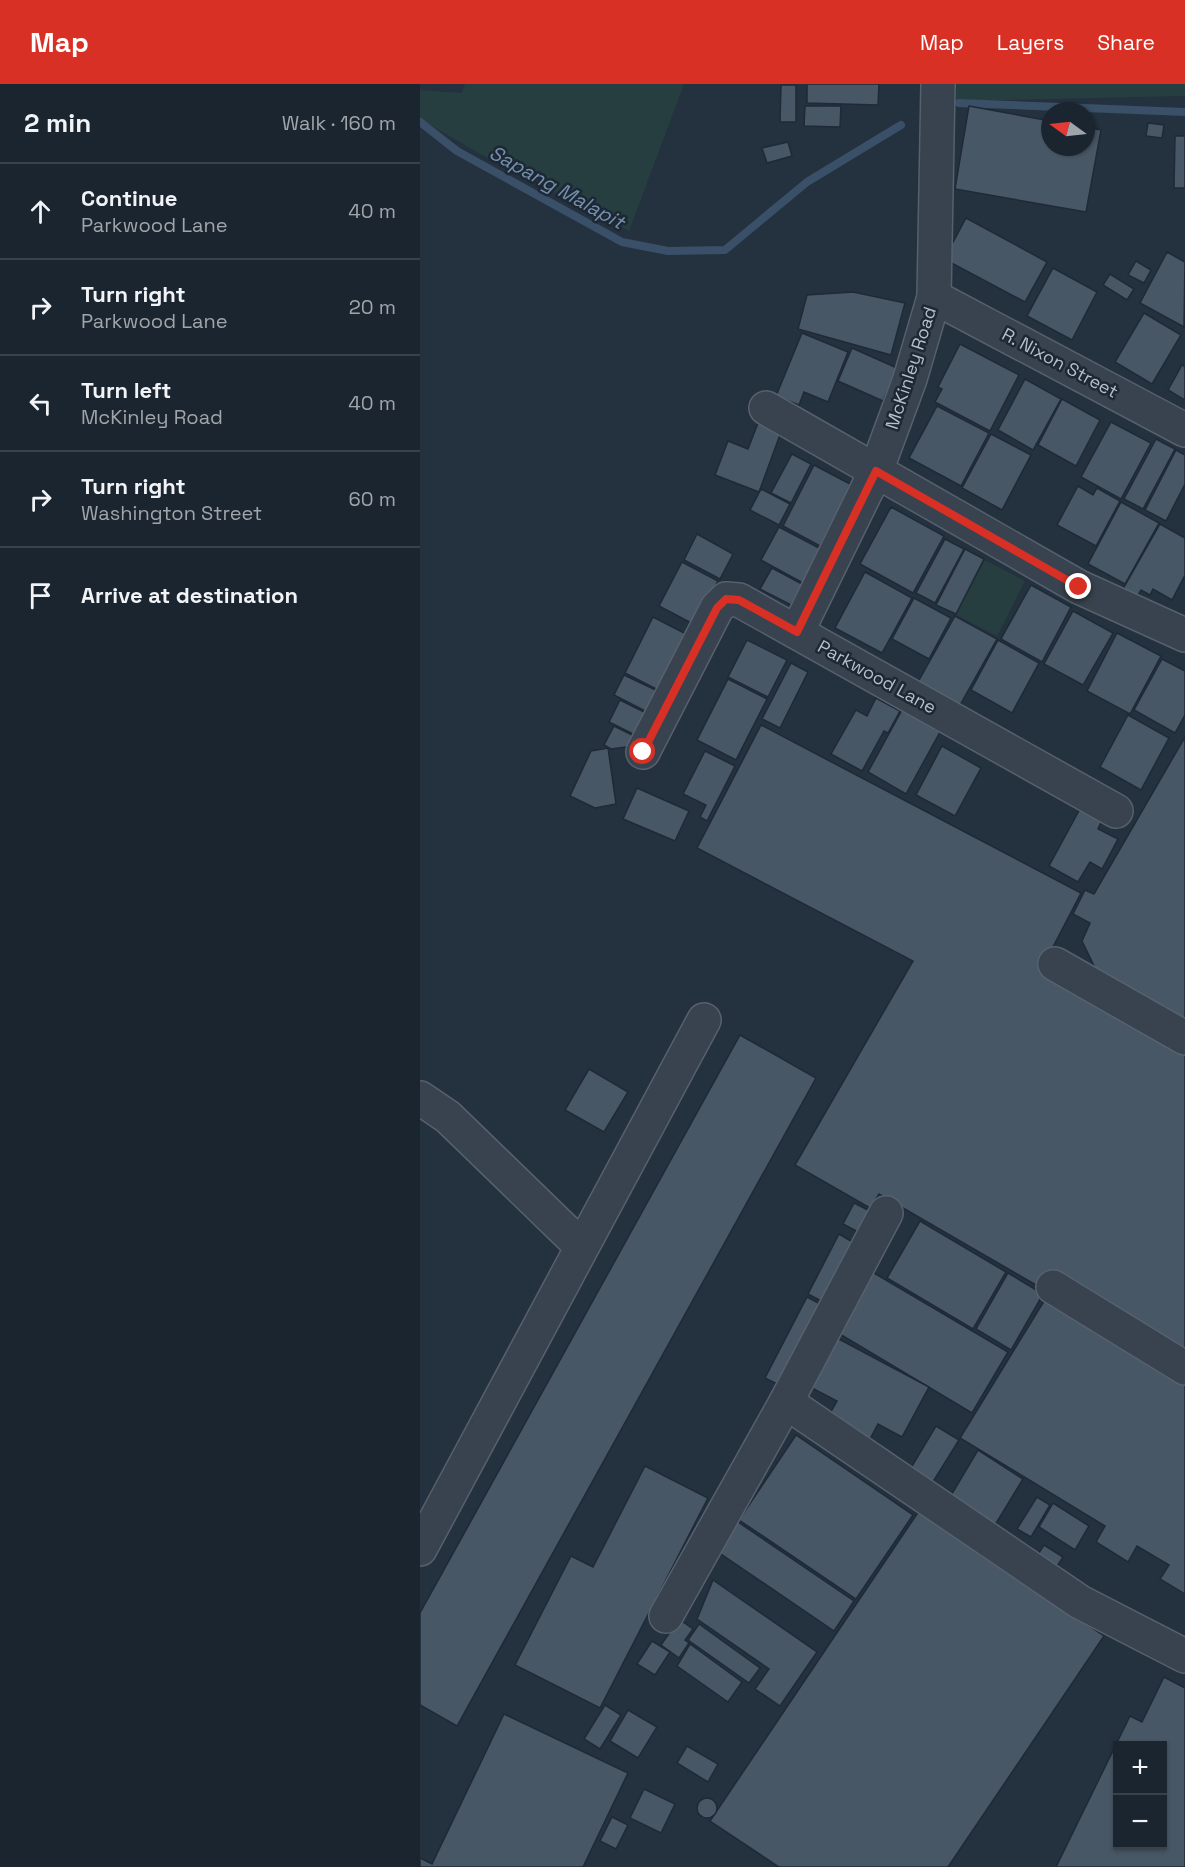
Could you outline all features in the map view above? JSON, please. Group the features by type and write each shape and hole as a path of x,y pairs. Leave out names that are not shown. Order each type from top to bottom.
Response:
{"street":[{"name":"McKinley Road","path":"797,632 876,471 910,379 934,297 938,84"},
{"name":"R. Nixon Street","path":"934,297 1185,430"},
{"path":"766,408 1079,587 1185,635"},
{"name":"Parkwood Lane","path":"643,752 717,608 726,599 739,600 1116,811"},
{"path":"1055,964 1185,1038"},
{"path":"420,1549 704,1020"},
{"path":"420,1098 448,1117 581,1246"},
{"path":"666,1616 786,1402 886,1214"},
{"path":"1053,1287 1185,1368"},
{"path":"786,1402 1080,1602 1185,1656"}],"green space":[{"path":"465,84 684,84 629,231 477,152 420,119 420,90 462,93"},
{"path":"955,84 1185,84 1185,96 956,101"},
{"path":"985,560 1025,581 997,636 956,615"}],"building":[{"path":"807,84 879,84 878,105 807,103"},
{"path":"781,85 796,85 796,122 780,122"},
{"path":"805,106 841,106 840,127 804,126"},
{"path":"969,106 1041,119 1041,156 1095,156 1095,129 1101,130 1086,212 955,189"},
{"path":"1148,123 1164,125 1162,138 1146,136"},
{"path":"1175,136 1185,136 1185,188 1174,188"},
{"path":"788,142 792,156 767,163 762,148"},
{"path":"966,218 1047,262 1025,302 944,259"},
{"path":"1167,252 1185,262 1184,327 1140,303"},
{"path":"1136,261 1151,270 1144,283 1128,275"},
{"path":"1053,268 1097,292 1072,340 1027,316"},
{"path":"1110,274 1134,289 1127,300 1103,285"},
{"path":"853,292 905,303 891,355 798,329 807,295"},
{"path":"1144,313 1181,335 1152,384 1115,362"},
{"path":"802,333 848,352 828,402 804,392 799,405 776,396"},
{"path":"960,344 1019,375 990,431 935,402 942,389 938,387"},
{"path":"852,348 897,368 883,401 838,381"},
{"path":"1182,365 1185,367 1185,400 1168,390"},
{"path":"1025,379 1061,399 1033,450 998,430"},
{"path":"1062,399 1100,420 1076,466 1038,445"},
{"path":"937,406 989,433 961,486 909,458"},
{"path":"1111,422 1151,443 1121,499 1081,477"},
{"path":"758,423 781,432 759,492 715,475 728,441 748,449"},
{"path":"991,434 1031,455 1002,510 962,488"},
{"path":"1156,439 1175,449 1143,509 1124,499"},
{"path":"1176,450 1185,455 1185,484 1166,521 1145,510"},
{"path":"792,454 811,464 791,503 771,493"},
{"path":"814,465 852,485 820,546 783,526"},
{"path":"1078,486 1093,495 1097,488 1120,501 1096,546 1057,525"},
{"path":"761,489 790,504 779,525 750,510"},
{"path":"1121,502 1159,523 1125,584 1088,564"},
{"path":"891,507 944,536 913,593 860,564"},
{"path":"1160,524 1185,538 1185,575 1172,600 1153,589 1150,595 1141,590 1137,597 1123,589"},
{"path":"779,527 821,549 803,583 761,560"},
{"path":"697,534 733,554 720,579 684,560"},
{"path":"945,539 964,549 935,603 916,593"},
{"path":"965,549 984,559 956,614 936,605"},
{"path":"682,562 718,581 695,625 659,606"},
{"path":"772,568 802,584 791,605 760,589"},
{"path":"865,572 912,598 882,653 835,628"},
{"path":"1031,585 1071,607 1042,662 1001,639"},
{"path":"914,598 951,618 929,659 892,639"},
{"path":"1073,611 1113,633 1083,685 1044,664"},
{"path":"955,616 997,639 960,705 918,682"},
{"path":"653,617 690,636 662,692 625,673"},
{"path":"1117,633 1161,656 1130,714 1087,691"},
{"path":"747,640 787,660 768,697 728,677"},
{"path":"998,640 1039,663 1012,713 971,690"},
{"path":"1162,659 1185,671 1185,715 1175,733 1134,710"},
{"path":"791,663 808,672 780,728 762,719"},
{"path":"624,675 662,693 651,714 614,695"},
{"path":"728,679 767,699 736,760 697,740"},
{"path":"876,698 900,711 888,733 884,731 862,771 831,754 856,710 867,716"},
{"path":"620,700 650,715 639,737 609,722"},
{"path":"902,710 940,732 906,794 868,772"},
{"path":"1128,715 1169,738 1141,790 1100,767"},
{"path":"761,725 1081,893 1041,970 1185,1053 1185,1352 1043,1289 879,1194 870,1208 795,1165 913,961 697,848"},
{"path":"614,726 638,738 634,746 611,749 604,745"},
{"path":"1185,737 1185,1022 1097,972 1082,941 1090,923 1073,914 1085,890 1094,894"},
{"path":"942,746 981,768 955,816 916,795"},
{"path":"608,748 616,804 595,808 570,796 591,751"},
{"path":"705,751 735,766 707,821 700,817 706,805 683,794"},
{"path":"637,788 689,811 675,841 623,819"},
{"path":"1081,807 1103,818 1098,829 1118,839 1102,869 1090,862 1078,882 1049,866"},
{"path":"740,1035 816,1078 457,1726 420,1705 420,1613"},
{"path":"589,1069 628,1092 604,1132 565,1110"},
{"path":"854,1203 872,1212 860,1233 843,1224"},
{"path":"920,1221 1006,1272 973,1329 887,1278"},
{"path":"839,1234 856,1244 825,1303 808,1294"},
{"path":"869,1270 1008,1352 972,1413 833,1330"},
{"path":"1008,1273 1043,1294 1011,1350 976,1329"},
{"path":"1049,1293 1185,1377 1185,1594 1160,1579 1169,1565 1137,1546 1128,1562 1096,1542 1105,1526 960,1438"},
{"path":"807,1297 824,1306 781,1386 765,1378"},
{"path":"837,1338 929,1387 902,1437 878,1424 870,1439 828,1417 837,1401 810,1387"},
{"path":"936,1426 959,1440 931,1485 909,1471"},
{"path":"796,1435 913,1515 856,1599 739,1520"},
{"path":"978,1450 1023,1479 995,1525 950,1497"},
{"path":"645,1466 708,1498 600,1708 515,1665 571,1556 593,1567"},
{"path":"1037,1497 1050,1505 1031,1537 1017,1529"},
{"path":"1053,1503 1089,1526 1075,1550 1039,1527"},
{"path":"919,1511 1104,1636 948,1867 779,1867 710,1821"},
{"path":"738,1522 854,1601 834,1631 718,1552"},
{"path":"1044,1545 1063,1557 1054,1571 1035,1559"},
{"path":"713,1580 817,1652 780,1706 755,1689 769,1669 697,1619"},
{"path":"679,1619 693,1629 685,1640 689,1643 679,1658 661,1645"},
{"path":"699,1624 760,1668 749,1683 688,1640"},
{"path":"652,1641 670,1652 655,1675 637,1664"},
{"path":"690,1644 742,1682 728,1702 677,1666"},
{"path":"1164,1677 1185,1688 1185,1867 1056,1867 1113,1751 1113,1849 1167,1849 1167,1741 1118,1741 1130,1716 1142,1722"},
{"path":"605,1705 621,1715 600,1749 584,1739"},
{"path":"628,1710 657,1727 638,1758 610,1741"},
{"path":"504,1714 628,1773 583,1867 420,1867 420,1858 432,1864"},
{"path":"687,1746 718,1764 708,1782 677,1763"},
{"path":"644,1789 675,1804 661,1833 630,1818"},
{"path":"707,1798 714,1801 717,1808 714,1815 707,1818 700,1815 697,1808 700,1801"},
{"path":"612,1817 628,1825 616,1849 600,1841"}],"waterway":[{"name":"Sapang Malapit","path":"959,103 1185,112"},
{"name":"Sapang Malapit","path":"420,122 457,151 622,242 668,251 725,250 807,182 901,125"}],"route":[{"path":"643,752 717,608 726,599 739,600 797,632 876,471 1079,587"}]}
